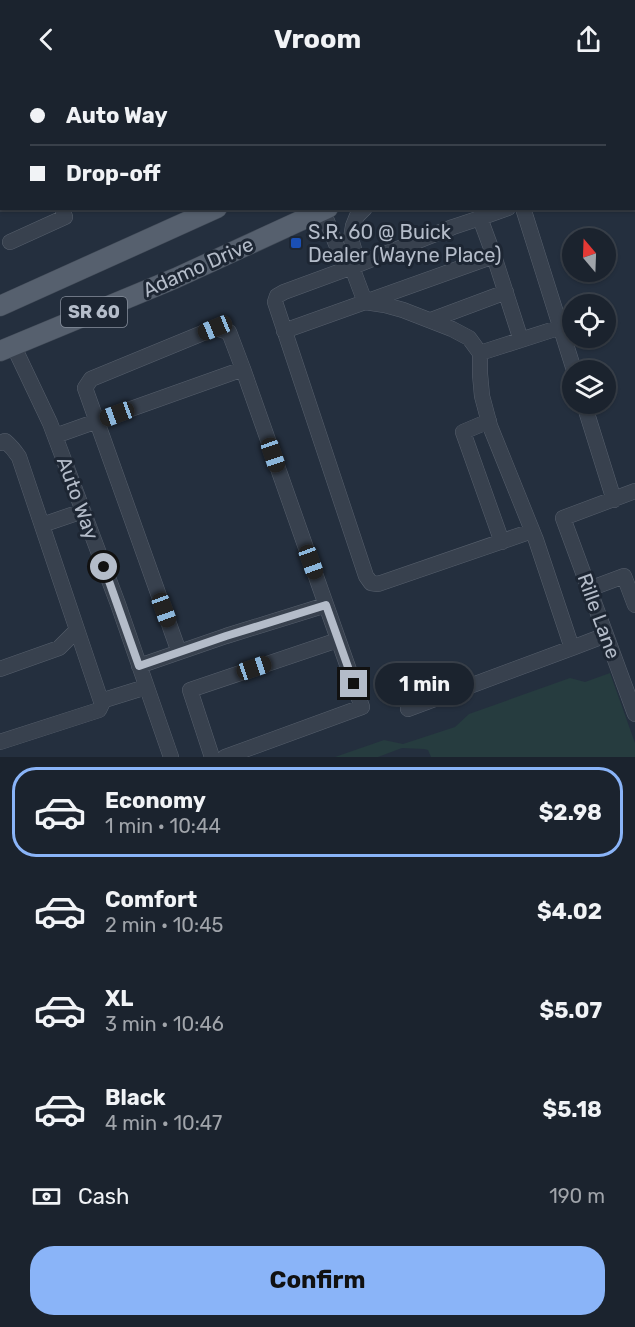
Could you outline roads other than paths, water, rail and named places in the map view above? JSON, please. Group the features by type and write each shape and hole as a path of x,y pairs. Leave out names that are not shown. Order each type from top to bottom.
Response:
{"main road":[{"name":"SR 60","path":"0,306 214,210"},
{"name":"Adamo Drive","path":"6,348 176,278 323,210"}],"street":[{"path":"10,242 65,217 63,210"},
{"path":"325,210 340,254 351,265 365,302"},
{"path":"351,265 354,249 351,239 352,226 363,210"},
{"path":"502,210 284,292 277,296 275,302 366,576 371,583 378,584 532,531"},
{"path":"524,210 571,360"},
{"path":"480,218 521,340"},
{"path":"284,331 494,256"},
{"path":"431,320 506,292"},
{"path":"365,302 385,305 452,328 469,338 480,353 482,396 489,421 532,531 572,648"},
{"path":"480,353 561,327"},
{"path":"179,652 85,387 91,379 215,328 229,332 362,707 225,757"},
{"name":"Auto Way","path":"6,348 50,423 171,757"},
{"path":"55,436 243,369"},
{"path":"588,414 614,500 635,491"},
{"path":"489,421 463,432 502,542"},
{"path":"0,443 5,441 19,457 102,704 99,710 0,742"},
{"name":"Rille Lane","path":"614,500 563,518 635,714"},
{"path":"42,525 83,511"},
{"path":"589,588 624,576 635,604"},
{"path":"139,666 326,605"},
{"path":"0,669 59,648 77,630"},
{"path":"408,709 606,635"},
{"path":"212,757 190,690 338,640"},
{"path":"101,701 147,687"}],"place":[{"name":"S.R. 60 @ Buick Dealer (Wayne Place)","path":"296,243"}]}
